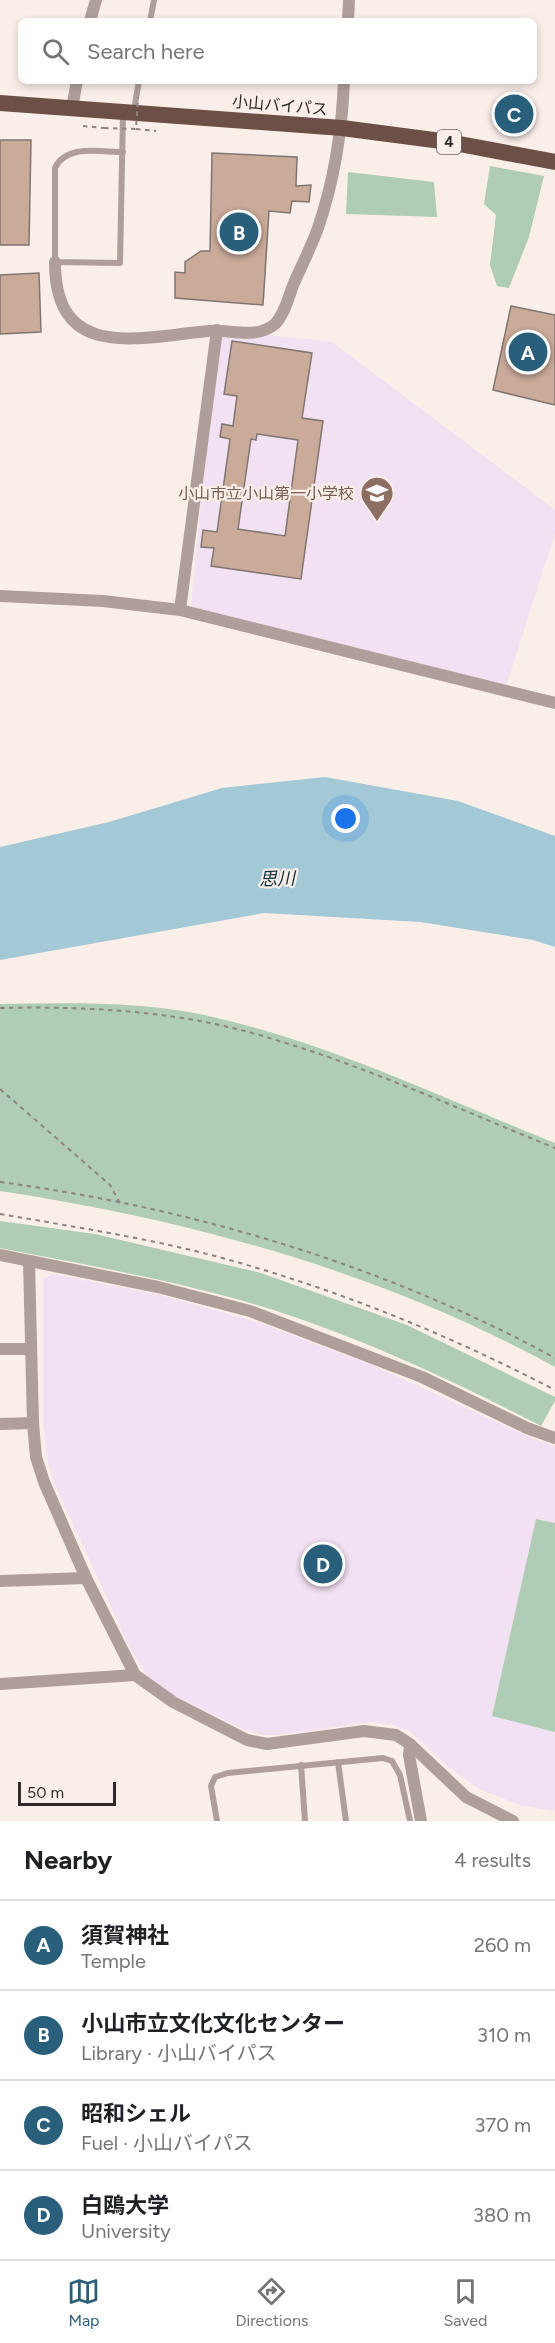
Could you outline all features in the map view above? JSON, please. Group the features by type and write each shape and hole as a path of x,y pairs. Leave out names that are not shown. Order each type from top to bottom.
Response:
{"highway":[{"name":"小山バイパス","path":"0,103 72,108 130,118 342,128 449,142 555,162"}],"street":[{"path":"91,18 96,0"},
{"path":"348,18 349,0"},
{"path":"72,108 76,84"},
{"path":"55,262 55,284 62,304 72,321 92,335 116,338 217,330 248,333 266,330 277,322 317,229 342,128 345,84"},
{"path":"180,610 217,330"},
{"path":"0,596 103,601 180,610 555,703"},
{"path":"0,1255 167,1289 250,1311 422,1377 527,1428 555,1438"},
{"path":"29,1262 36,1457 44,1482 86,1578 135,1675 173,1702 247,1740 267,1744 364,1731 396,1735 410,1743 466,1797 513,1821"},
{"path":"0,1349 31,1349"},
{"path":"0,1424 33,1423"},
{"path":"0,1581 86,1578"},
{"path":"0,1684 135,1675"},
{"path":"410,1743 421,1821"}],"lane":[{"path":"151,18 154,0"},
{"path":"123,152 74,152 65,154 58,160 55,168 55,262 120,263 123,152 138,84"},
{"path":"217,1821 211,1786 215,1777 300,1765 383,1758 392,1761 400,1775 410,1821"},
{"path":"338,1762 346,1821"},
{"path":"300,1765 305,1821"}],"path":[{"path":"130,118 138,97"},
{"path":"83,126 104,128 130,118 156,131"},
{"path":"0,1008 121,1010 190,1019 266,1036 396,1084 555,1148"},
{"path":"0,1089 110,1185 120,1203"},
{"path":"0,1182 166,1212 335,1260 492,1323 555,1358"},
{"path":"0,1214 109,1232 240,1263 358,1303 436,1333 555,1390"}],"shaded area":[{"name":"小山市立小山第一小学校","path":"217,330 332,342 555,510 555,533 504,693 190,619"},
{"path":"53,1274 160,1295 254,1321 377,1367 527,1436 555,1446 555,1811 523,1806 479,1789 451,1769 409,1731 393,1725 371,1722 279,1735 262,1735 247,1731 173,1695 149,1679 130,1648 53,1481 47,1457 43,1425 43,1279"}],"green space":[{"path":"490,166 544,176 529,237 509,288 497,286 490,265 496,215 484,204"},
{"path":"348,172 434,182 437,217 346,214"},
{"path":"80,1003 161,1008 257,1028 344,1057 555,1143 555,1367 423,1304 285,1255 144,1218 0,1191 0,1004"},
{"path":"0,1221 95,1234 261,1273 407,1325 555,1397 555,1401 541,1426 402,1359 294,1317 194,1288 0,1248"},
{"path":"536,1519 555,1523 555,1732 492,1716"}],"water":[{"name":"思川","path":"325,777 458,801 555,836 555,947 533,940 420,922 264,913 0,960 0,847 109,822 222,788"}],"building":[{"path":"0,140 31,140 29,245 0,245"},
{"path":"212,153 297,157 296,186 311,185 309,202 292,201 290,213 269,211 263,305 175,298 175,272 185,273 185,262 201,251 210,251"},
{"path":"39,273 41,332 0,334 0,275"},
{"path":"511,306 555,315 555,405 493,390"},
{"path":"232,341 312,353 302,418 323,421 301,579 211,566 214,548 201,547 203,530 217,532 230,439 220,437 222,424 233,426 237,396 224,394","holes":["257,434 298,440 285,536 238,529 251,439 256,440"]}],"place":[{"name":"昭和シェル","path":"514,114"},
{"name":"小山市立文化文化センター","path":"239,232"},
{"name":"須賀神社","path":"528,352"},
{"name":"小山市立小山第一小学校","path":"377,522"},
{"name":"白鴎大学","path":"323,1564"}]}
